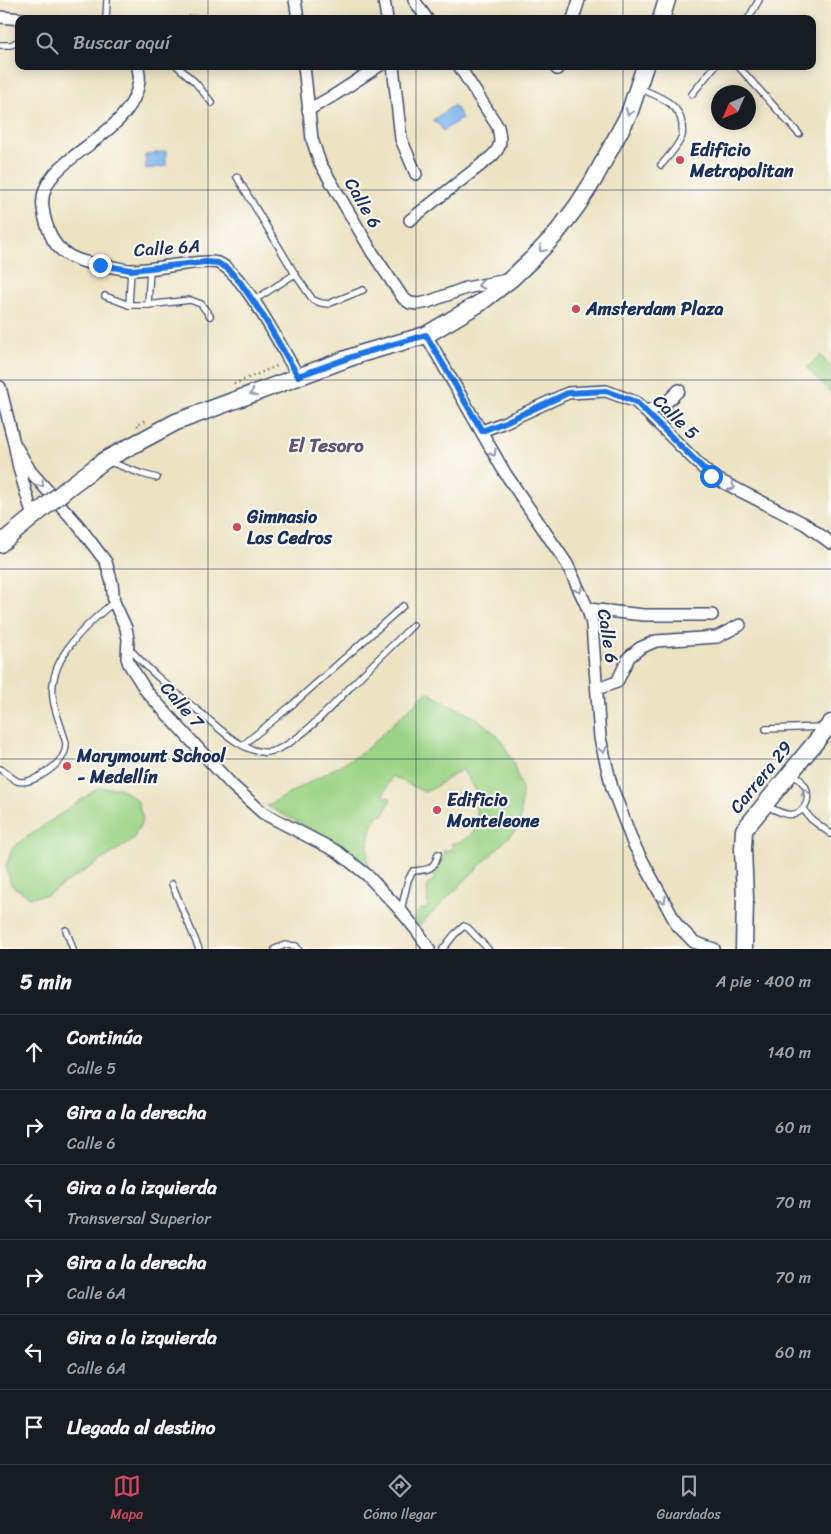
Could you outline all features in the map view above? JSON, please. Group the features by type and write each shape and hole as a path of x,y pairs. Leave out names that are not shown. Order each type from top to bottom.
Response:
{"main road":[{"path":"661,15 667,0"},
{"path":"0,544 105,460 176,422 360,354 426,335 480,303 511,279 555,235 577,206 593,181 629,114 644,70"},
{"name":"Carrera 29","path":"744,949 744,830 830,725"}],"street":[{"path":"295,0 297,15"},
{"path":"384,0 386,15"},
{"path":"414,0 424,15"},
{"path":"574,15 579,0"},
{"path":"0,17 15,18"},
{"name":"Calle 6A","path":"138,70 139,80 136,95 127,112 109,130 59,168 50,178 44,189 42,206 46,224 53,241 70,257 131,270 206,262 218,263 228,269 240,282 298,376"},
{"name":"Calle 6","path":"304,70 312,139 320,163 372,252 403,298 410,303 418,304 466,288 511,279"},
{"path":"308,110 373,70"},
{"path":"393,70 401,139 416,174"},
{"path":"410,220 499,150 500,138 498,127 462,70"},
{"path":"452,293 463,298 466,303 465,312"},
{"name":"Calle 6","path":"426,335 505,473 567,564 588,609 592,624 600,738 610,780 634,843 677,925 694,942 714,949"},
{"name":"Calle 7","path":"0,387 19,468 37,514"},
{"path":"645,411 663,406 679,390"},
{"name":"Calle 5","path":"482,431 568,393 606,391 636,402 711,476 805,524 831,543"},
{"name":"Calle 7","path":"14,444 31,472 75,521 106,562 112,583 114,602 126,628 129,648 127,658 133,672 147,692 233,786 264,813 338,852 367,875 401,911 418,932 428,949"},
{"path":"588,609 644,615 712,615"},
{"path":"597,689 617,682 630,657 640,648 656,641 717,637 740,625"}],"lane":[{"path":"106,15 107,0"},
{"path":"750,15 759,0"},
{"path":"0,45 15,43"},
{"path":"182,70 195,82 212,103"},
{"path":"692,94 712,70"},
{"path":"742,70 799,134"},
{"path":"638,87 664,99 679,112 683,135 661,165"},
{"path":"237,177 295,274 314,300 328,304 362,290"},
{"path":"148,305 150,268"},
{"path":"129,305 131,270"},
{"path":"253,301 295,274"},
{"path":"104,296 129,305 148,305 190,300 201,304 210,316"},
{"path":"105,460 157,478"},
{"path":"0,769 17,781 27,782 49,770 63,756 66,750 66,742 53,698 56,672 76,637 114,602"},
{"path":"243,745 403,606"},
{"path":"129,648 161,680 221,730 243,745 263,753 276,750 308,729 413,625"},
{"path":"766,729 830,725"},
{"path":"763,805 783,814 794,815 803,809 807,800 806,788 792,770"},
{"path":"803,809 811,819 831,834"},
{"path":"401,911 413,871 427,870 433,867 438,854"},
{"path":"172,884 199,949"},
{"path":"443,949 464,926 488,949"},
{"path":"66,930 73,949"},
{"path":"276,949 285,945 296,946 298,949"}],"green space":[{"path":"820,355 831,367 831,393 807,368"},
{"path":"427,692 478,719 500,738 513,762 522,790 520,826 419,926 414,917 421,909 428,908 427,885 435,879 434,869 443,858 444,850 452,850 452,843 457,843 467,838 476,825 477,814 474,803 481,798 462,769 432,789 424,792 392,776 383,795 391,799 383,816 378,814 370,835 368,868 350,850 267,806 362,753"},
{"path":"98,788 120,788 137,800 143,819 133,840 47,895 30,897 11,885 6,866 13,847"}],"water":[{"path":"454,105 462,118 443,131 438,123 434,123 433,120"},
{"path":"166,151 166,166 146,169 145,155"}],"place":[{"name":"Edificio Metropolitan","path":"680,160"},
{"name":"Amsterdam Plaza","path":"576,309"},
{"name":"Gimnasio Los Cedros","path":"237,527"},
{"name":"Marymount School - Medellín","path":"67,766"},
{"name":"Edificio Monteleone","path":"437,810"}],"district":[{"name":"El Tesoro","path":"326,445"}],"route":[{"path":"100,265 131,270 206,262 218,263 228,269 240,282 262,314 298,376 360,354 426,335 482,431 568,393 606,391 636,402 711,476"}]}
